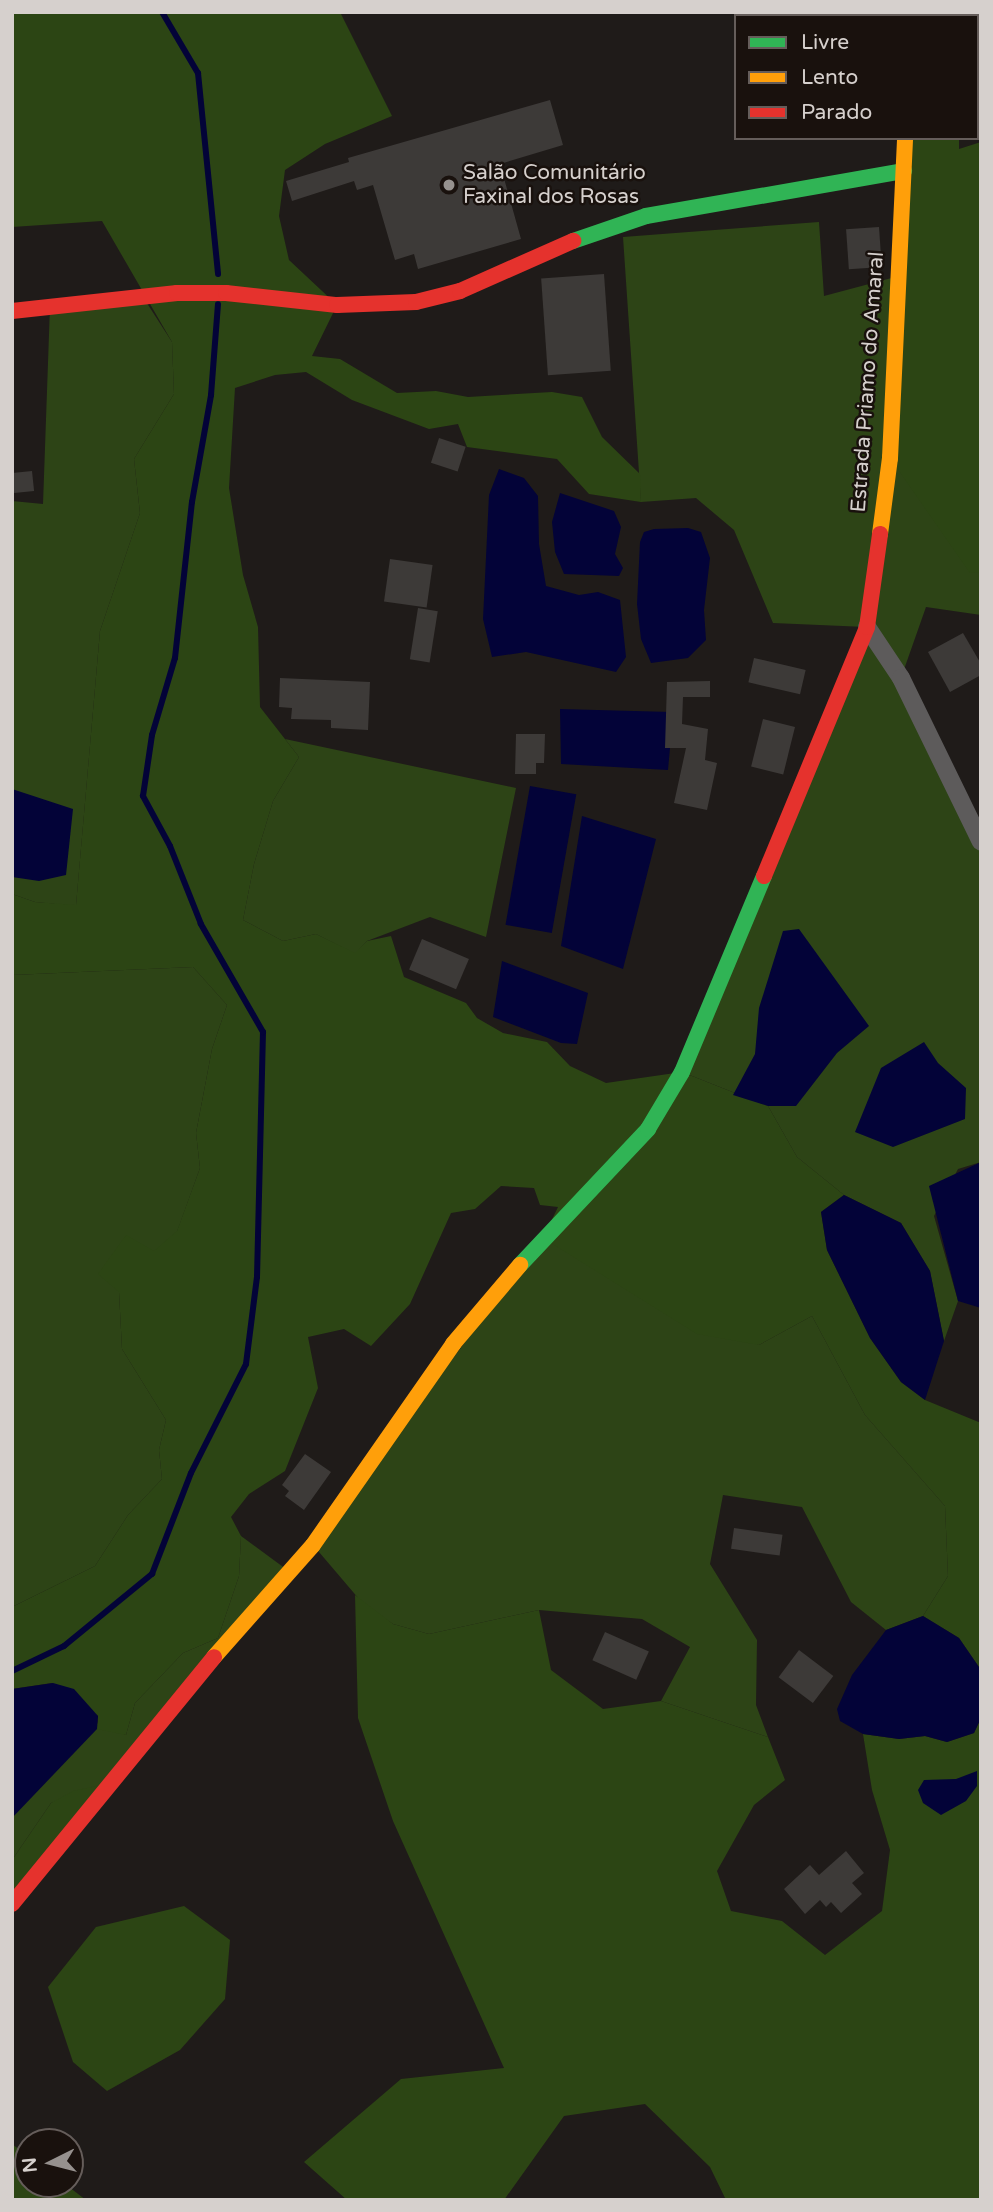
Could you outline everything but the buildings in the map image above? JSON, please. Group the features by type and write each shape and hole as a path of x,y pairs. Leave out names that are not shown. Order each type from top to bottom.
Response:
{"street":[{"name":"Estrada Priamo do Amaral","path":"12,1904 166,1711 313,1545 453,1344 556,1222 648,1129 681,1072 867,627 890,458 905,140"},
{"path":"12,311 177,293 226,293 337,305 416,302 460,290 586,236 646,216 904,172"},
{"path":"867,627 901,678 981,842"}],"green space":[{"path":"12,12 340,12 392,116 325,144 285,170 279,216 289,260 337,305 312,356 340,359 397,393 436,391 468,397 552,392 582,397 602,437 640,474 641,502 589,494 557,459 467,447 458,424 429,429 352,400 306,372 275,375 235,388 229,488 243,575 258,627 260,707 299,757 273,801 254,864 243,920 283,941 316,934 355,953 367,941 391,936 404,977 466,1003 477,1018 503,1033 547,1042 570,1066 606,1083 682,1072 768,1106 797,1157 844,1195 821,1212 827,1250 870,1338 901,1382 925,1400 981,1423 981,1670 959,1638 923,1616 948,1576 945,1506 865,1415 812,1316 759,1345 697,1334 543,1238 558,1207 540,1205 534,1188 501,1186 475,1209 451,1213 410,1304 371,1346 344,1329 308,1337 318,1388 285,1471 249,1494 231,1517 241,1536 239,1576 218,1638 183,1653 135,1703 126,1735 97,1729 98,1716 52,1683 12,1689 12,1607 95,1566 128,1515 162,1479 159,1450 166,1420 122,1349 119,1292 98,1274 126,1235 154,1251 177,1231 200,1168 196,1133 212,1049 227,1005 193,967 12,975 12,894 35,902 76,905 100,631 140,513 134,459 174,394 172,342 102,221 12,227"},
{"path":"905,140 959,140 959,149 981,142 981,572 970,573 890,458"},
{"path":"819,222 824,296 899,276 970,572 981,572 981,615 926,607 901,678 981,842 981,1162 958,1169 934,1216 958,1301 944,1341 930,1271 901,1223 844,1195 797,1157 768,1106 682,1072 866,627 773,623 734,530 696,498 641,502 623,237"},
{"path":"143,297 172,342 174,394 134,459 140,513 100,631 76,906 35,902 12,894 12,501 43,504 50,306"},
{"path":"285,739 516,788 486,937 430,917 367,941 355,954 316,934 283,941 243,920 254,864 273,801 299,757"},
{"path":"193,967 227,1005 212,1049 196,1133 200,1168 177,1232 119,1292 122,1349 166,1420 159,1450 162,1479 128,1515 95,1566 12,1607 12,975"},
{"path":"543,1238 759,1345 812,1316 865,1415 945,1506 948,1576 923,1616 886,1630 851,1602 802,1507 723,1495 710,1564 757,1640 756,1705 768,1737 661,1701 690,1647 642,1619 539,1610 429,1634 393,1624 365,1606 313,1545"},
{"path":"241,1536 290,1572 110,1783 51,1803 12,1860 12,1689 126,1735 135,1703 183,1653 218,1638 239,1576"},
{"path":"355,1595 393,1624 429,1634 539,1610 551,1670 603,1709 661,1701 768,1737 785,1780 754,1805 717,1871 731,1911 782,1921 825,1955 882,1911 890,1850 872,1790 863,1734 899,1739 925,1736 947,1742 974,1733 981,1718 981,2200 726,2200 710,2167 645,2104 564,2116 504,2200 347,2200 304,2162 401,2079 504,2068 393,1821 358,1718"},
{"path":"110,1783 12,1904 12,1860 51,1803 73,1791"},
{"path":"184,1906 230,1940 225,1999 180,2050 107,2091 73,2062 48,1987 96,1927"},
{"path":"12,2144 14,2198 86,2200 12,2200"}],"shaded area":[{"path":"499,469 524,478 538,496 539,544 546,586 579,595 598,592 620,600 626,657 616,672 526,652 492,657 483,619 489,495"},
{"path":"560,493 614,511 621,527 615,554 623,568 619,576 564,574 555,552 552,522"},
{"path":"688,528 701,532 710,558 704,610 706,640 688,658 651,663 641,639 637,604 640,542 644,532 654,529"},
{"path":"560,709 671,712 665,748 670,748 668,770 561,764"},
{"path":"530,786 576,794 552,933 506,925"},
{"path":"12,789 73,809 66,875 39,881 12,877"},
{"path":"582,816 656,839 623,969 561,946"},
{"path":"799,929 869,1026 837,1053 796,1106 768,1106 733,1095 755,1054 759,1008 783,931"},
{"path":"502,961 588,993 577,1044 561,1043 493,1017"},
{"path":"924,1042 938,1063 966,1088 965,1119 893,1147 855,1132 881,1068"},
{"path":"981,1162 981,1308 958,1301 929,1186"},
{"path":"844,1195 901,1223 930,1271 944,1341 925,1400 901,1382 870,1338 827,1250 821,1212"},
{"path":"923,1616 959,1638 981,1670 981,1718 974,1733 947,1742 925,1736 899,1739 863,1734 840,1721 837,1709 852,1675 886,1630"},
{"path":"53,1683 74,1689 98,1716 97,1729 12,1818 12,1689"},
{"path":"977,1771 977,1786 966,1801 941,1815 923,1803 918,1790 924,1780 956,1779"}],"waterway":[{"path":"162,12 198,73 218,274"},
{"path":"12,1671 64,1646 152,1574 191,1473 246,1364 257,1277 263,1032 201,924 170,846 143,796 152,735 175,658 192,502 211,395 218,304"}],"traffic: fast":[{"path":"573,241 646,216 904,171"},
{"path":"520,1265 648,1129 682,1072 764,876"}],"traffic: slow":[{"path":"880,534 890,458 905,140"},
{"path":"214,1657 313,1545 453,1344 520,1265"}],"traffic: jam":[{"path":"12,311 177,293 226,293 337,305 416,302 460,291 573,241"},
{"path":"764,876 867,627 880,534"},
{"path":"12,1904 214,1657"}],"place":[{"name":"Salão Comunitário Faxinal dos Rosas","path":"449,185"}]}
